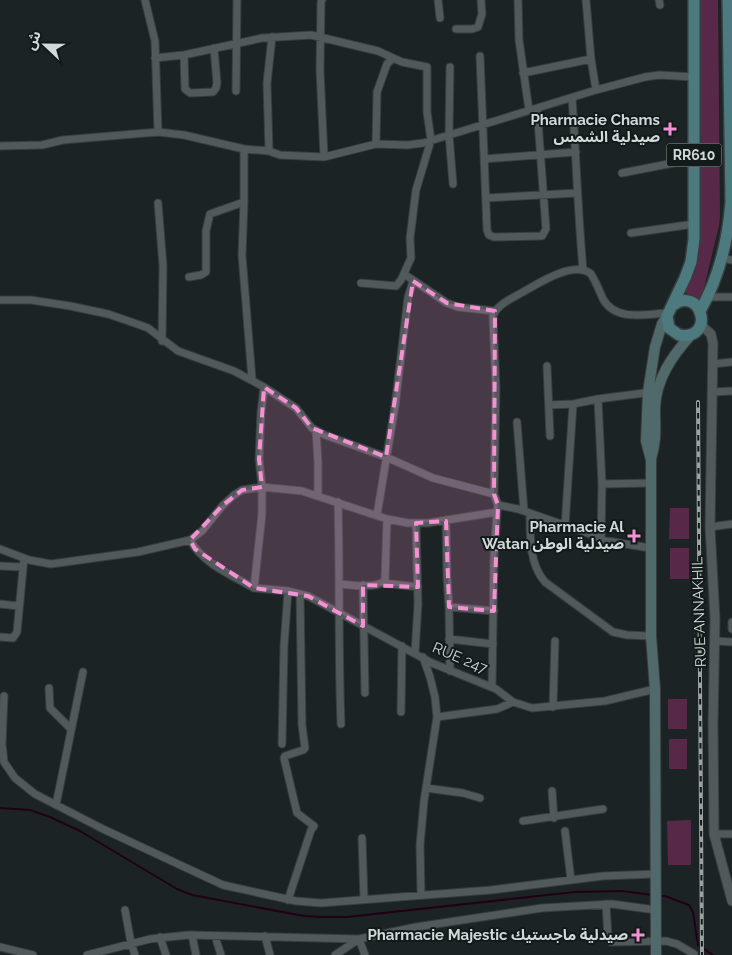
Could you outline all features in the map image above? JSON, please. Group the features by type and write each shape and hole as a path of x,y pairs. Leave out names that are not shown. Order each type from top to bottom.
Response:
{"main road":[{"name":"RR610","path":"656,955 654,689 650,548 651,483 650,460 646,441 653,392 655,347 662,324 680,290 690,262 694,224 694,0"},
{"name":"RR610","path":"700,311 727,259 731,202 729,4"},
{"path":"690,335 678,336 673,332 667,322 669,312 680,302 684,301 694,304 700,311 701,325"},
{"name":"RR610","path":"653,392 672,360 690,335 699,329 701,325"}],"street":[{"path":"145,0 155,41 158,132"},
{"path":"236,91 237,0"},
{"path":"322,0 320,36 324,157"},
{"path":"438,0 440,18"},
{"path":"456,29 478,27 482,14 481,0"},
{"path":"518,0 519,40 529,110"},
{"path":"586,0 591,59 596,90"},
{"path":"155,58 184,55 272,37 302,35 320,36 352,46 378,51 407,63 427,68 427,112 431,140 416,190 410,238 412,258 396,286 361,283"},
{"path":"269,151 267,83 272,37"},
{"path":"184,55 185,89 190,93 213,92 217,83 214,48"},
{"path":"480,56 487,230 489,235 494,237 542,236 546,229 537,108"},
{"path":"376,144 377,92 387,64 393,58"},
{"path":"523,73 591,59"},
{"path":"450,66 449,135 453,184"},
{"path":"0,146 42,145 63,140 158,132 184,135 244,149 269,151 280,155 324,157 376,144 407,145 431,140 644,77 658,75 694,77"},
{"path":"572,98 583,270"},
{"path":"244,149 242,255 252,379"},
{"path":"484,159 576,152"},
{"path":"622,173 694,160"},
{"path":"486,198 577,193"},
{"path":"189,277 200,275 206,272 207,269 206,231 210,214 244,202"},
{"path":"158,203 163,266 162,341"},
{"path":"631,233 694,224"},
{"path":"492,687 498,509 494,494 496,388 493,316 495,311 500,306 548,278 570,270 583,270 591,274 604,299 614,311 627,315 669,312"},
{"path":"404,274 447,303 458,307 495,311"},
{"path":"376,514 395,406 408,297 413,281"},
{"path":"708,297 732,297"},
{"path":"0,300 31,300 56,303 108,314 148,328 162,341 185,354 252,379 296,408 310,426 330,438 386,457 433,478 494,494"},
{"name":"RUE ANNAKHIL","path":"701,325 709,331 713,338 714,392 710,527 715,641 713,724 714,834 732,901"},
{"path":"713,364 732,362"},
{"path":"547,366 550,436"},
{"path":"254,588 261,526 261,412 264,387"},
{"path":"714,392 732,391"},
{"path":"549,405 573,404 653,392"},
{"path":"598,399 602,484 601,540"},
{"path":"565,526 573,404"},
{"path":"517,422 527,512 537,571 545,582 613,632 627,635 651,636"},
{"path":"316,430 318,495"},
{"path":"602,484 651,483"},
{"path":"0,549 24,558 51,564 138,552 190,540 202,531 223,505 234,495 242,490 262,487 302,491 387,519 416,523 446,521 498,509 527,512 590,534 601,540 650,548"},
{"path":"338,502 340,584 338,665 342,724"},
{"path":"382,583 387,578 387,519"},
{"path":"446,521 450,671"},
{"path":"415,653 418,586 416,523"},
{"path":"710,527 732,524"},
{"name":"RUE 247","path":"190,540 194,549 202,556 254,588 300,594 340,612 450,671 492,687 505,694 513,702 532,708 553,707 605,701 654,689"},
{"path":"0,637 10,638 15,636 24,558"},
{"path":"0,566 23,567"},
{"path":"340,584 364,585 382,583 418,586"},
{"path":"364,585 363,626 366,693"},
{"path":"282,744 284,646 288,591"},
{"path":"288,900 311,830 314,826 297,813 284,758 284,756 304,748 300,594"},
{"path":"0,604 19,606"},
{"path":"449,607 494,611"},
{"path":"732,622 732,629"},
{"path":"449,640 493,644"},
{"path":"553,707 555,641"},
{"path":"715,641 732,642"},
{"path":"402,646 402,712"},
{"path":"420,894 420,845 426,788 437,717 435,697 423,657"},
{"path":"56,805 83,672"},
{"path":"49,688 50,708 71,729"},
{"path":"4,696 2,744 4,762 9,771 23,785 56,805 211,880 238,890 288,900 321,903 491,890 603,876 655,874"},
{"path":"437,717 496,709 513,702"},
{"path":"426,788 463,793 480,798"},
{"path":"552,791 554,818"},
{"path":"523,821 554,818 602,809"},
{"path":"565,831 571,880"},
{"path":"714,834 732,834"},
{"path":"362,838 364,899"},
{"path":"606,904 608,938 611,942 656,940 677,944 694,954"},
{"path":"87,955 160,937 192,935 359,939 416,927 542,908 606,904 656,906"},
{"path":"125,910 135,955"},
{"path":"192,935 196,955"},
{"path":"215,936 222,955"},
{"path":"265,936 270,955"},
{"path":"160,937 166,955"},
{"path":"335,955 359,939"},
{"path":"359,939 365,955"},
{"path":"0,947 33,955"}],"highlighted area":[{"path":"413,281 447,303 495,311 494,494 498,505 494,611 449,607 446,521 416,523 418,587 363,585 363,626 308,596 254,588 195,549 190,540 223,505 242,490 262,487 259,459 264,387 296,408 312,428 386,457"}],"shaded area":[{"path":"697,0 718,0 720,216 701,300 684,292 693,266"},
{"path":"670,508 689,508 689,539 669,539"},
{"path":"670,548 689,548 689,579 670,579"},
{"path":"668,699 687,699 687,729 668,729"},
{"path":"669,739 687,739 687,769 669,769"},
{"path":"691,820 691,865 668,865 667,821"}],"waterway":[{"path":"0,808 30,810 50,817 80,831 177,889 192,895 304,916 347,917 575,892 622,891 652,895"},
{"path":"659,896 665,896 689,905 693,912 698,945 713,955"}],"railway":[{"path":"698,402 702,955"}],"place":[{"name":"Pharmacie Chams صيدلية الشمس","path":"670,129"},
{"name":"Pharmacie Al Watan صيدلية الوطن","path":"634,536"},
{"name":"Pharmacie Majestic صيدلية ماجستيك","path":"638,935"}]}
